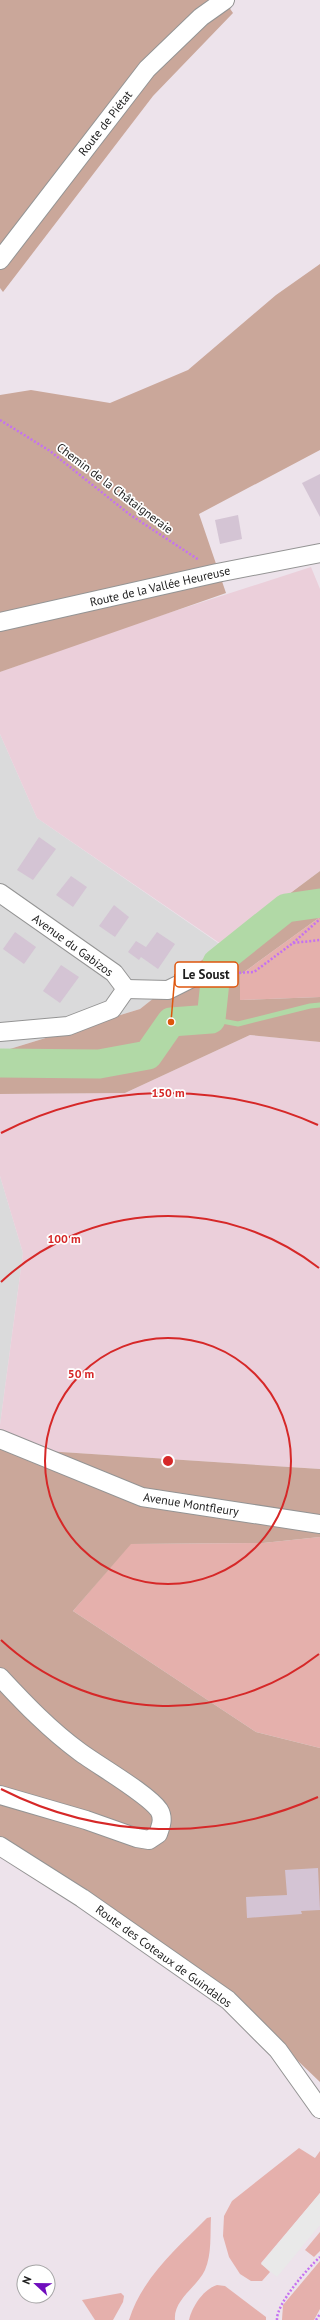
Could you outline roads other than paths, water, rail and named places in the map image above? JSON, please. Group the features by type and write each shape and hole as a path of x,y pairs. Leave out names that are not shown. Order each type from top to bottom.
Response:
{"street":[{"name":"Route de Piétat","path":"0,260 147,69 201,17 225,0"},
{"name":"Route de la Vallée Heureuse","path":"0,622 217,573 320,553"},
{"name":"Avenue du Gabizos","path":"0,893 114,973 126,989"},
{"path":"0,1032 68,1026 112,1008 126,989 168,990 198,975"},
{"name":"Avenue Montfleury","path":"0,1439 142,1497 320,1524"},
{"path":"0,1677 41,1720 79,1751 150,1801 160,1811 162,1822 158,1834 149,1840 136,1838 86,1820 0,1795"},
{"name":"Route des Coteaux de Guindalos","path":"0,1846 82,1898 228,2000 278,2050 320,2109"}],"waterway":[{"path":"0,1063 99,1064 148,1055 171,1022 211,1019 217,963 286,908 320,903"},
{"path":"211,1019 238,1024 310,1006 320,1005"}],"place":[{"name":"Le Soust","path":"171,1022"}]}
